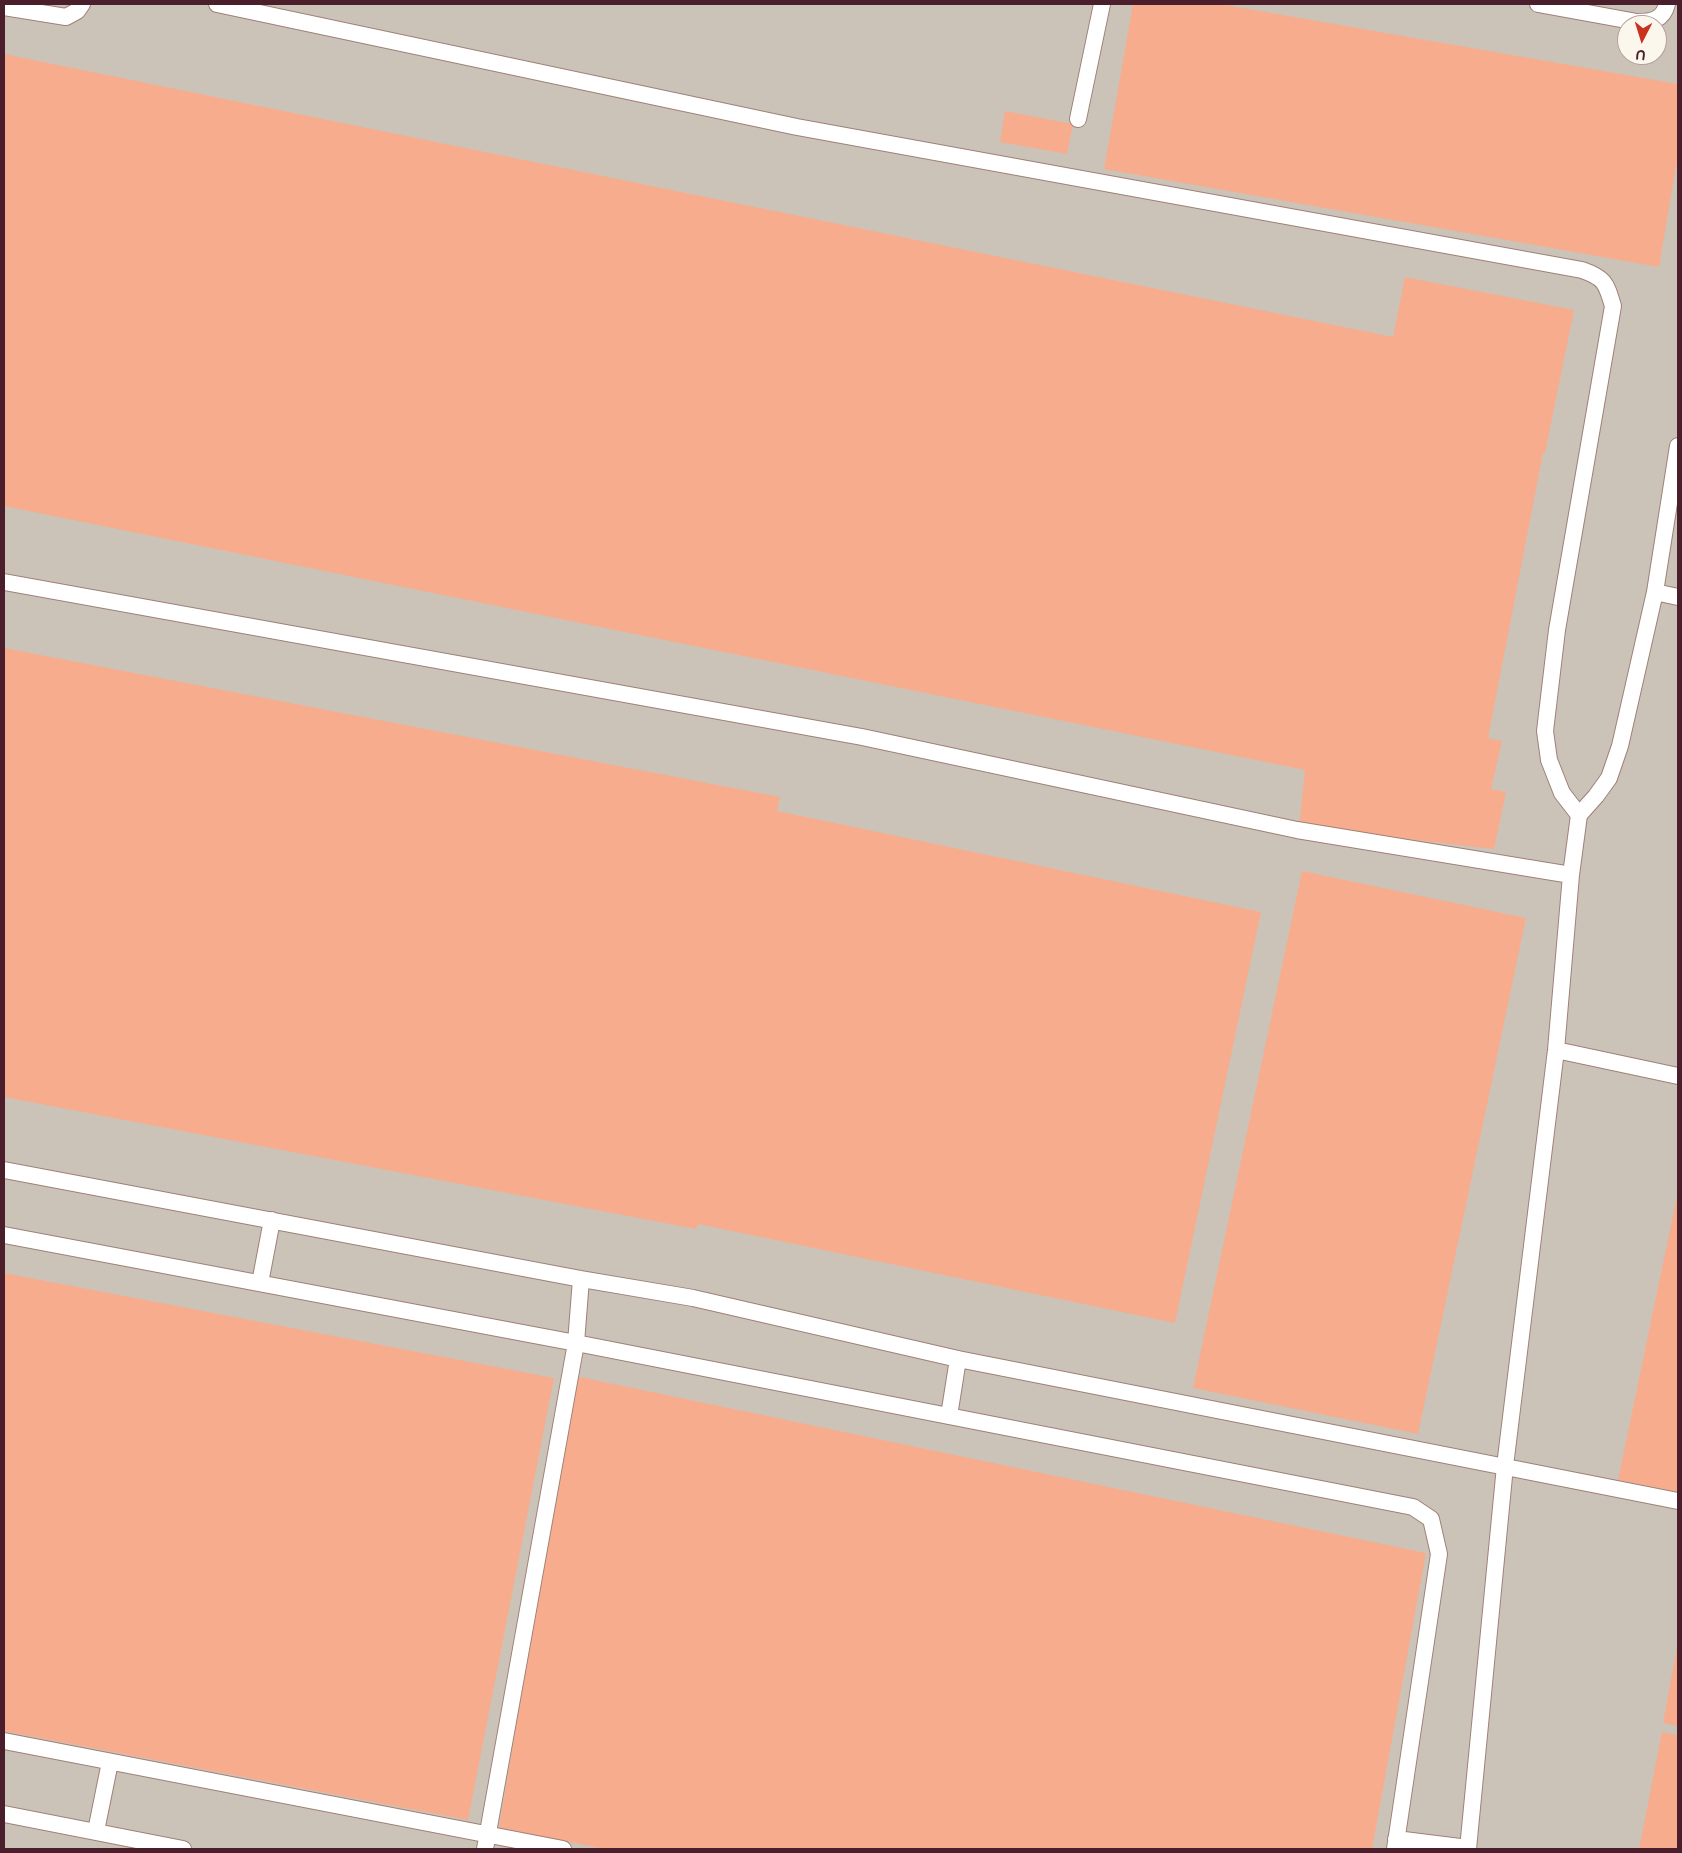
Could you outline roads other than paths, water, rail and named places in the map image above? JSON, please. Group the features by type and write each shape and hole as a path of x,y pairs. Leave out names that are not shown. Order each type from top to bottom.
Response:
{"lane":[{"path":"4,7 66,17 77,11 82,4"},
{"path":"217,4 797,127 1582,270 1598,276 1608,289 1613,306 1556,630 1545,731 1549,760 1562,793 1579,815"},
{"path":"1078,119 1102,4"},
{"path":"1538,4 1637,22 1647,22 1656,19 1665,12 1667,4"},
{"path":"4,1235 1413,1507 1431,1519 1439,1554 1396,1844 1468,1848 1505,1466 1556,1050 1571,875 1579,815 1609,778 1620,746 1654,592 1678,446"},
{"path":"4,582 852,735 1297,830 1571,875"},
{"path":"1654,592 1678,596"},
{"path":"1556,1050 1678,1076"},
{"path":"4,1170 581,1279 693,1298 958,1359 1678,1500"},
{"path":"260,1283 272,1220"},
{"path":"486,1842 576,1344 581,1279"},
{"path":"948,1416 958,1359"},
{"path":"4,1741 486,1842 563,1849"},
{"path":"96,1831 110,1762"},
{"path":"4,1814 179,1849"}]}
